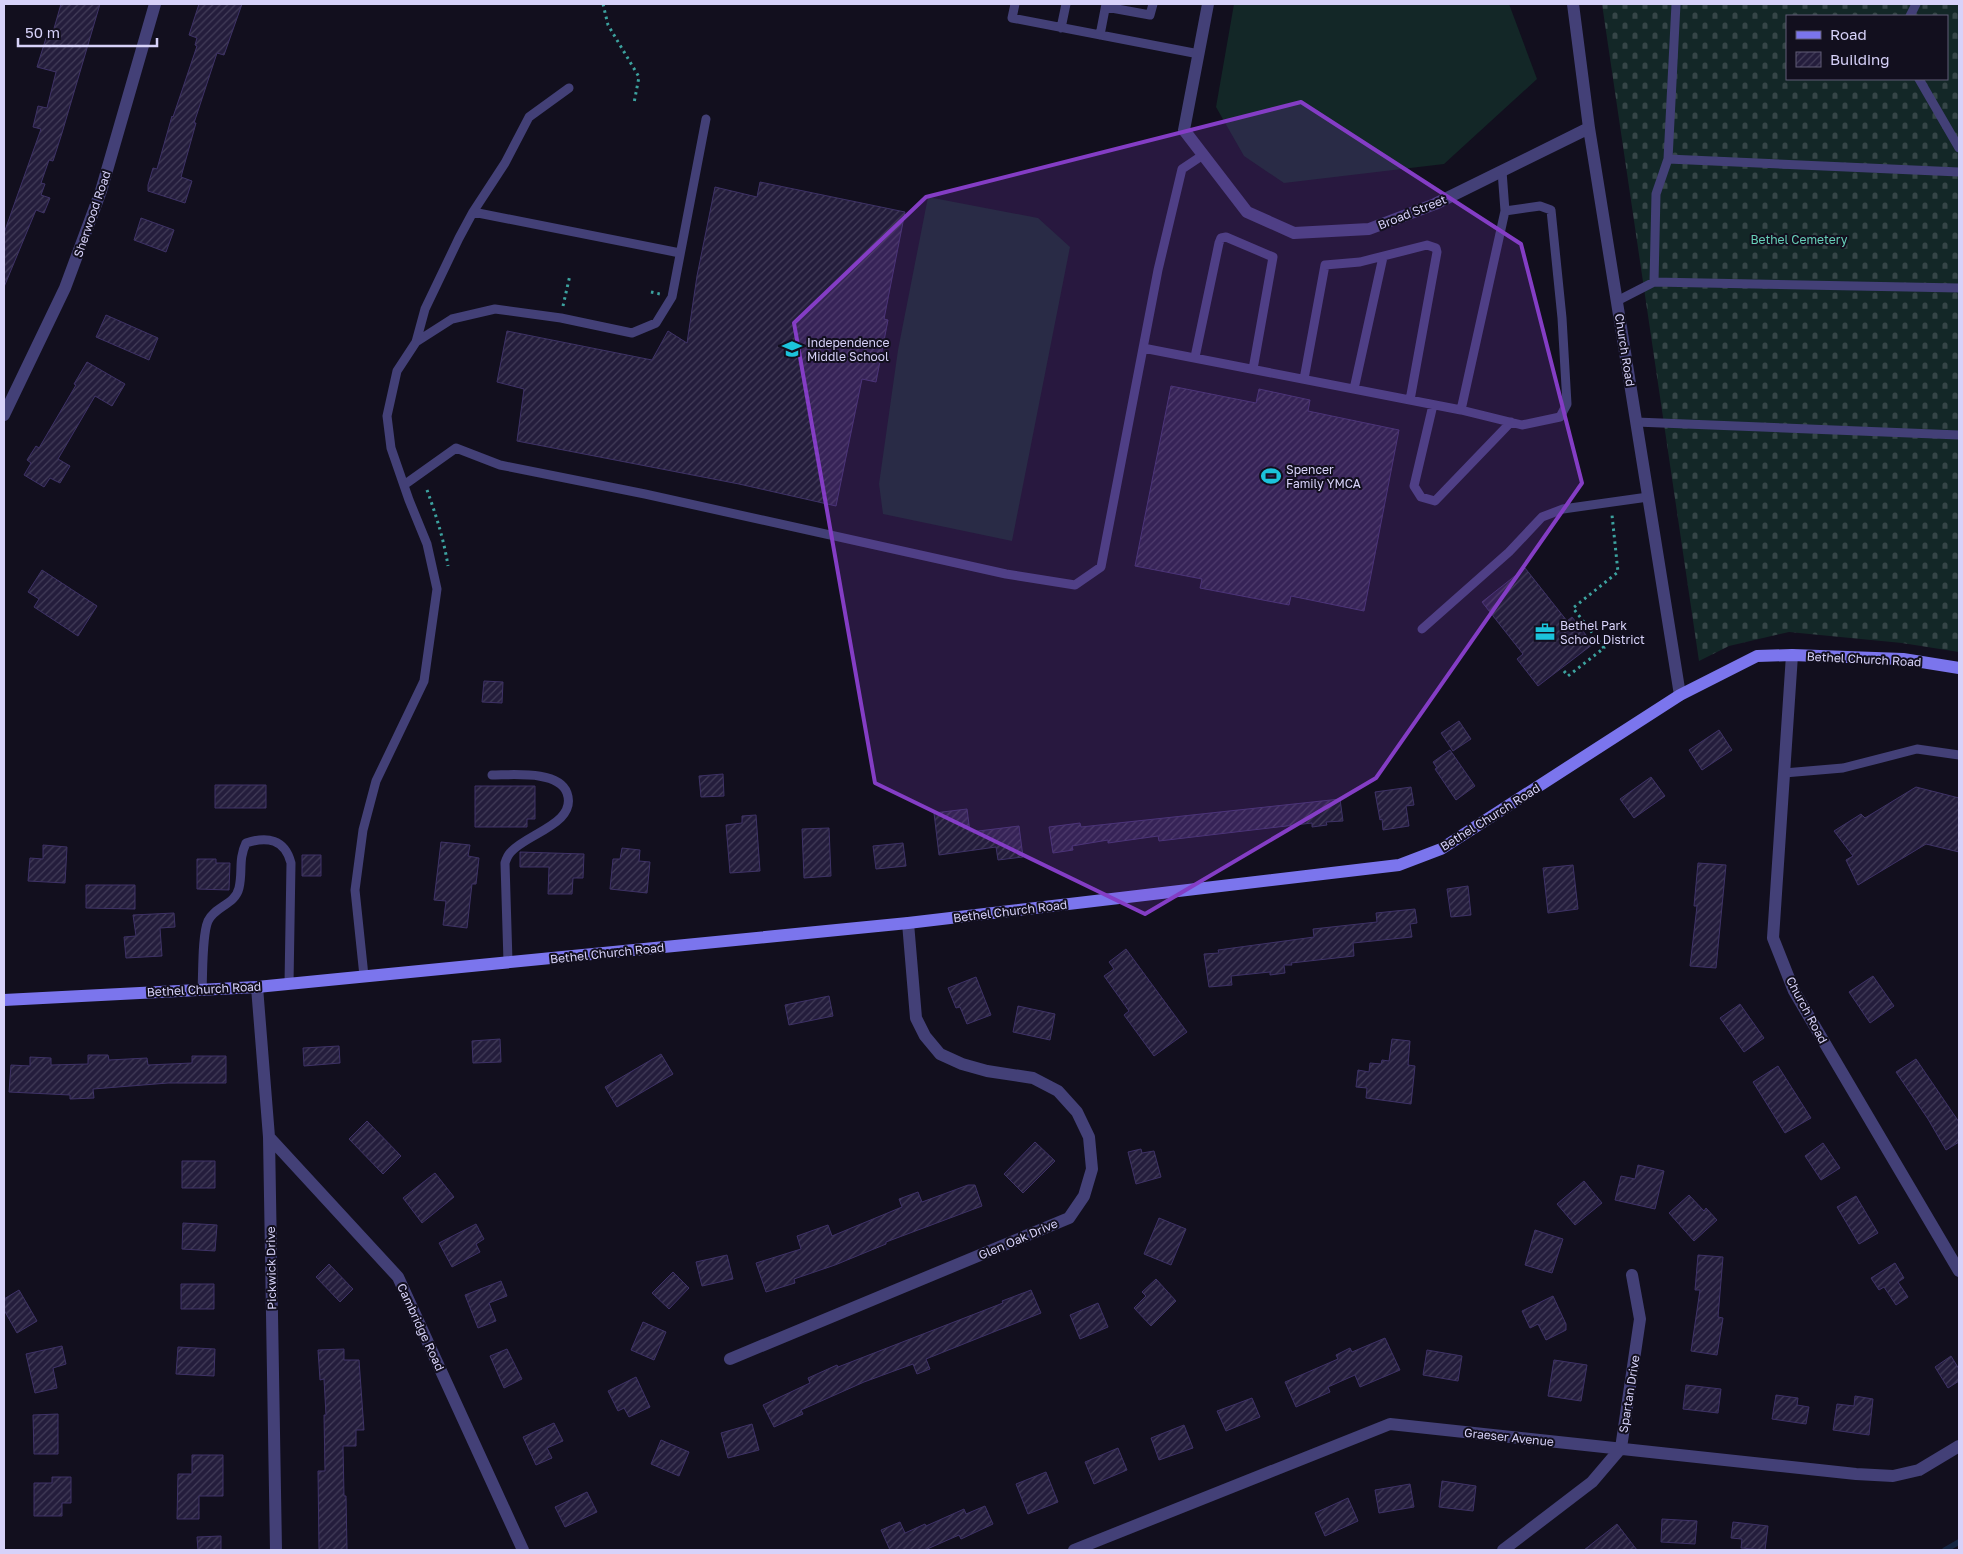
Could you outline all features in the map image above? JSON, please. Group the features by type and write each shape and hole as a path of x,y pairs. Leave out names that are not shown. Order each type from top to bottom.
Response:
{"street":[{"name":"Sherwood Road","path":"4,415 65,288 98,200 155,4"},
{"name":"Broad Street","path":"1208,4 1184,130 1247,212 1294,233 1369,229 1435,204 1589,128"},
{"name":"Church Road","path":"1574,4 1589,128 1680,695"},
{"name":"Church Road","path":"1792,655 1773,938 1794,991 1959,1272"},
{"name":"Bethel Church Road","path":"4,1000 289,984 908,923 1399,865 1441,850 1680,695 1757,656 1792,655 1903,659 1959,668"},
{"name":"Glen Oak Drive","path":"730,1359 1069,1218 1084,1196 1092,1169 1089,1137 1077,1112 1058,1092 1033,1078 987,1071 962,1064 940,1054 925,1036 916,1018 908,923"},
{"name":"Pickwick Drive","path":"257,987 269,1137 276,1550"},
{"name":"Cambridge Road","path":"269,1137 398,1277 523,1550"},
{"name":"Spartan Drive","path":"1503,1550 1592,1482 1621,1448 1640,1319 1632,1275"},
{"name":"Graeser Avenue","path":"1074,1550 1390,1424 1856,1474 1893,1476 1919,1470 1959,1446"}],"lane":[{"path":"1015,4 1012,18 1199,54"},
{"path":"1061,28 1066,4"},
{"path":"1100,35 1106,5 1150,15 1152,4"},
{"path":"1654,282 1656,194 1668,159 1676,4"},
{"path":"1920,80 1959,148"},
{"path":"364,976 356,890 363,830 376,781 424,681 437,588 428,544 391,448 387,416 397,372 416,342 425,309 440,274 473,212 505,163 530,117 568,88"},
{"path":"416,342 452,319 495,309 561,318 632,332 656,323 672,297 706,119"},
{"path":"404,485 456,448 500,465 645,494 996,572 1075,585 1101,567 1158,270 1182,169 1203,155"},
{"path":"1668,159 1959,172"},
{"path":"1461,410 1505,211 1502,171"},
{"path":"1144,348 1433,404 1522,425 1560,417 1567,404 1562,318 1551,210 1540,206 1505,211"},
{"path":"473,212 680,253"},
{"path":"1195,358 1219,243 1221,238 1226,237 1273,257 1253,369"},
{"path":"1304,379 1325,265 1382,258 1427,245 1437,250 1410,400"},
{"path":"1354,389 1382,258"},
{"path":"1617,301 1654,282 1959,288"},
{"path":"1433,404 1414,486 1421,497 1435,501 1512,422"},
{"path":"1636,422 1959,435"},
{"path":"1422,628 1509,552 1542,517 1563,509 1648,497"},
{"path":"1784,773 1844,768 1917,748 1959,755"},
{"path":"492,775 546,777 559,783 565,789 569,805 563,817 510,852 505,863 508,962"},
{"path":"202,990 205,934 208,921 214,912 226,906 235,896 239,888 241,854 246,842 256,839 272,840 284,846 291,863 289,984"}],"path":[{"path":"603,4 608,25 639,77 634,102"},
{"path":"564,302 570,275"},
{"path":"1564,671 1568,676 1604,648 1573,608 1618,572 1610,502"}],"highlighted area":[{"path":"1301,102 1521,244 1582,483 1376,778 1145,914 875,783 794,323 926,197"}],"green space":[{"path":"1234,4 1509,4 1537,79 1444,164 1284,183 1244,156 1216,107"},
{"name":"Bethel Cemetery","path":"1602,4 1959,4 1959,652 1902,643 1789,632 1729,646 1699,661"},
{"path":"928,197 1038,218 1070,247 1012,541 883,514 879,484 898,350"}],"building":[{"path":"61,4 100,4 53,161 49,160 41,183 45,184 41,195 50,198 44,213 36,210 4,287 4,233 41,129 33,127 38,106 47,108 56,72 37,67 46,38 51,39"},
{"path":"199,4 242,4 224,55 217,53 194,123 196,123 181,177 192,181 185,203 148,191 148,185 153,168 157,169 172,116 197,46 195,45 197,38 189,35"},
{"name":"Independence Middle School","path":"760,182 905,212 884,319 888,320 876,382 862,379 836,506 739,484 517,441 524,389 497,382 507,331 652,360 668,331 687,343 697,276 715,187 757,197"},
{"path":"141,218 174,230 166,252 134,240"},
{"path":"106,315 158,338 149,360 96,337"},
{"path":"87,362 125,384 112,406 95,396 58,459 70,466 60,483 50,478 44,487 24,475 31,463 27,460 36,446 39,448 76,385 74,384"},
{"path":"1171,386 1256,403 1259,389 1310,400 1308,411 1399,430 1364,611 1291,596 1289,605 1200,588 1202,579 1135,566"},
{"name":"Bethel Park School District","path":"1525,568 1567,621 1572,617 1593,644 1538,686 1517,659 1523,654 1482,602"},
{"path":"42,570 97,606 78,636 34,607 39,599 28,592"},
{"path":"484,681 503,682 502,703 482,702"},
{"path":"1459,721 1471,739 1453,751 1441,733"},
{"path":"1719,730 1732,750 1702,770 1689,750"},
{"path":"1450,750 1475,786 1456,800 1435,769 1437,768 1433,762"},
{"path":"723,774 724,796 701,797 699,776"},
{"path":"1651,777 1665,796 1634,818 1620,799"},
{"path":"215,785 266,785 266,808 215,808"},
{"path":"475,786 535,786 535,819 527,819 527,827 475,827"},
{"path":"1411,787 1414,805 1406,806 1409,826 1383,830 1375,792"},
{"path":"1916,787 1959,798 1959,852 1926,844 1858,885 1846,860 1853,856 1834,831 1861,814 1865,818"},
{"path":"1340,799 1343,821 1326,822 1327,825 1312,827 1312,823 1159,841 1158,836 1108,843 1108,840 1072,846 1073,850 1053,853 1049,827 1080,823 1081,827"},
{"path":"967,809 970,832 1019,826 1023,857 998,860 996,847 939,855 934,813"},
{"path":"756,815 760,871 730,873 726,825 742,823 742,816"},
{"path":"829,828 831,876 804,878 802,829"},
{"path":"441,842 470,845 468,856 479,858 476,884 472,884 467,928 443,925 446,901 434,900"},
{"path":"903,843 906,866 876,869 873,846"},
{"path":"43,845 67,847 65,883 28,881 30,858 43,859"},
{"path":"622,848 640,850 639,861 650,862 647,893 610,889 613,859 620,859"},
{"path":"520,852 584,854 583,878 573,878 572,894 548,894 549,867 520,867"},
{"path":"302,855 321,855 321,876 302,876"},
{"path":"197,859 216,859 216,863 230,863 229,890 197,889"},
{"path":"1698,863 1726,865 1716,968 1690,966 1697,906 1694,906"},
{"path":"1573,865 1578,909 1548,913 1543,868"},
{"path":"86,885 135,885 135,909 86,908"},
{"path":"1468,886 1471,915 1451,917 1447,889"},
{"path":"1415,909 1417,923 1410,924 1412,937 1353,943 1354,956 1291,963 1292,965 1284,965 1285,973 1270,975 1270,972 1231,976 1232,985 1209,987 1204,954 1219,953 1218,950 1314,937 1313,929 1377,922 1376,913"},
{"path":"174,913 175,927 160,928 162,956 126,958 124,937 136,936 133,915"},
{"path":"1126,949 1187,1032 1154,1056 1124,1015 1129,1011 1104,976 1114,969 1109,962"},
{"path":"1873,976 1894,1006 1870,1023 1849,992"},
{"path":"976,977 991,1015 967,1024 960,1007 956,1008 948,988"},
{"path":"829,996 833,1016 789,1025 785,1005"},
{"path":"1740,1004 1764,1038 1744,1052 1720,1018"},
{"path":"1018,1006 1055,1014 1050,1040 1013,1032"},
{"path":"500,1039 501,1062 473,1063 472,1041"},
{"path":"1392,1039 1410,1041 1408,1065 1415,1066 1411,1104 1366,1098 1367,1088 1356,1087 1358,1070 1369,1072 1370,1063 1381,1064 1382,1060 1389,1061"},
{"path":"339,1046 340,1063 304,1066 303,1048"},
{"path":"661,1054 673,1074 617,1107 605,1087"},
{"path":"88,1055 108,1055 109,1060 147,1058 148,1065 192,1063 192,1056 226,1056 226,1083 168,1083 93,1089 94,1098 70,1099 70,1095 9,1092 11,1065 30,1066 30,1057 51,1058 51,1065 88,1064"},
{"path":"1916,1059 1959,1122 1959,1142 1946,1150 1928,1119 1896,1072"},
{"path":"1778,1066 1811,1118 1785,1133 1753,1082"},
{"path":"367,1121 401,1156 383,1174 349,1139"},
{"path":"1035,1142 1055,1161 1023,1193 1004,1174"},
{"path":"1823,1143 1840,1168 1821,1180 1805,1156"},
{"path":"1141,1149 1142,1153 1154,1151 1161,1177 1136,1184 1128,1152"},
{"path":"182,1161 215,1161 215,1188 182,1188"},
{"path":"1638,1165 1664,1171 1655,1209 1615,1200 1621,1176 1635,1179"},
{"path":"435,1173 454,1197 422,1223 403,1198"},
{"path":"1584,1181 1602,1203 1575,1225 1557,1204"},
{"path":"968,1185 975,1185 982,1206 886,1242 886,1244 835,1265 794,1279 795,1283 766,1292 756,1263 801,1249 797,1236 828,1225 832,1236 902,1207 899,1199 918,1192 922,1202"},
{"path":"1689,1195 1704,1211 1706,1208 1717,1220 1694,1241 1669,1213"},
{"path":"1856,1196 1878,1233 1859,1244 1837,1207"},
{"path":"1159,1218 1186,1229 1171,1265 1144,1254"},
{"path":"183,1223 217,1225 215,1251 182,1249"},
{"path":"476,1224 484,1239 476,1244 480,1252 452,1267 439,1243"},
{"path":"1535,1230 1563,1239 1552,1273 1525,1265"},
{"path":"727,1255 733,1279 702,1286 696,1262"},
{"path":"1698,1255 1723,1257 1718,1317 1723,1318 1717,1355 1691,1351 1700,1290 1695,1290"},
{"path":"1895,1263 1904,1278 1898,1282 1908,1297 1896,1305 1884,1287 1879,1290 1871,1278"},
{"path":"329,1264 353,1289 340,1302 316,1277"},
{"path":"673,1272 689,1288 669,1309 652,1293"},
{"path":"1156,1279 1176,1301 1151,1326 1134,1308 1146,1296 1142,1292"},
{"path":"501,1281 507,1296 489,1303 496,1321 478,1328 465,1295"},
{"path":"181,1284 214,1284 214,1309 181,1309"},
{"path":"19,1290 37,1321 17,1333 4,1310 4,1299"},
{"path":"1031,1290 1041,1313 926,1359 930,1369 917,1374 913,1364 864,1382 801,1410 803,1414 774,1427 763,1405 810,1383 808,1378 837,1365 838,1367 1003,1303 1002,1301"},
{"path":"1553,1296 1566,1324 1566,1330 1546,1340 1538,1324 1530,1328 1522,1311"},
{"path":"1098,1303 1108,1327 1080,1339 1070,1315"},
{"path":"643,1322 666,1332 654,1360 631,1350"},
{"path":"1385,1338 1400,1370 1360,1387 1355,1375 1328,1387 1330,1392 1296,1407 1285,1382 1338,1359 1336,1355 1350,1348 1352,1352"},
{"path":"62,1346 66,1364 53,1368 57,1388 35,1393 26,1354"},
{"path":"178,1347 215,1349 214,1376 176,1374"},
{"path":"344,1349 344,1360 359,1360 364,1430 356,1430 356,1446 343,1446 347,1550 319,1550 318,1471 325,1471 324,1415 326,1415 324,1379 320,1380 318,1350"},
{"path":"507,1349 522,1379 504,1388 490,1356"},
{"path":"1427,1350 1462,1356 1458,1381 1423,1375"},
{"path":"1951,1356 1959,1369 1959,1381 1948,1388 1935,1367"},
{"path":"1554,1360 1587,1365 1581,1401 1548,1396"},
{"path":"636,1377 650,1407 629,1417 624,1408 618,1411 608,1391"},
{"path":"1686,1385 1721,1389 1718,1413 1683,1409"},
{"path":"1776,1395 1798,1398 1797,1405 1809,1407 1806,1424 1772,1419"},
{"path":"1855,1396 1873,1399 1869,1435 1833,1430 1837,1404 1854,1406"},
{"path":"1252,1398 1260,1417 1226,1431 1217,1411"},
{"path":"58,1414 58,1454 34,1454 33,1415"},
{"path":"554,1423 563,1441 547,1448 552,1458 536,1465 523,1437"},
{"path":"752,1424 759,1450 728,1458 721,1433"},
{"path":"1184,1425 1193,1448 1159,1460 1151,1438"},
{"path":"661,1440 689,1452 679,1476 651,1464"},
{"path":"1118,1448 1127,1470 1094,1484 1085,1462"},
{"path":"192,1455 223,1455 223,1496 199,1496 199,1519 177,1519 178,1474 192,1474"},
{"path":"1046,1472 1058,1502 1028,1514 1016,1484"},
{"path":"52,1477 71,1477 71,1503 62,1503 62,1516 34,1516 34,1483 52,1483"},
{"path":"1442,1481 1476,1486 1473,1511 1439,1507"},
{"path":"1410,1484 1414,1507 1379,1513 1375,1490"},
{"path":"587,1492 597,1512 565,1527 555,1507"},
{"path":"1348,1498 1358,1521 1325,1536 1315,1513"},
{"path":"985,1506 993,1524 961,1539 959,1535 925,1550 890,1550 881,1530 900,1522 905,1533 964,1509 966,1514"},
{"path":"1662,1519 1697,1521 1695,1544 1661,1542"},
{"path":"1733,1522 1768,1526 1765,1550 1741,1548 1742,1539 1731,1538"},
{"path":"1617,1524 1637,1550 1584,1550"},
{"path":"221,1536 221,1550 198,1550 197,1537"}],"waterway":[{"path":"1945,1550 1959,1542"}],"place":[{"name":"Independence Middle School","path":"792,349"},
{"name":"Spencer Family YMCA","path":"1271,476"},
{"name":"Bethel Park School District","path":"1545,632"}]}
